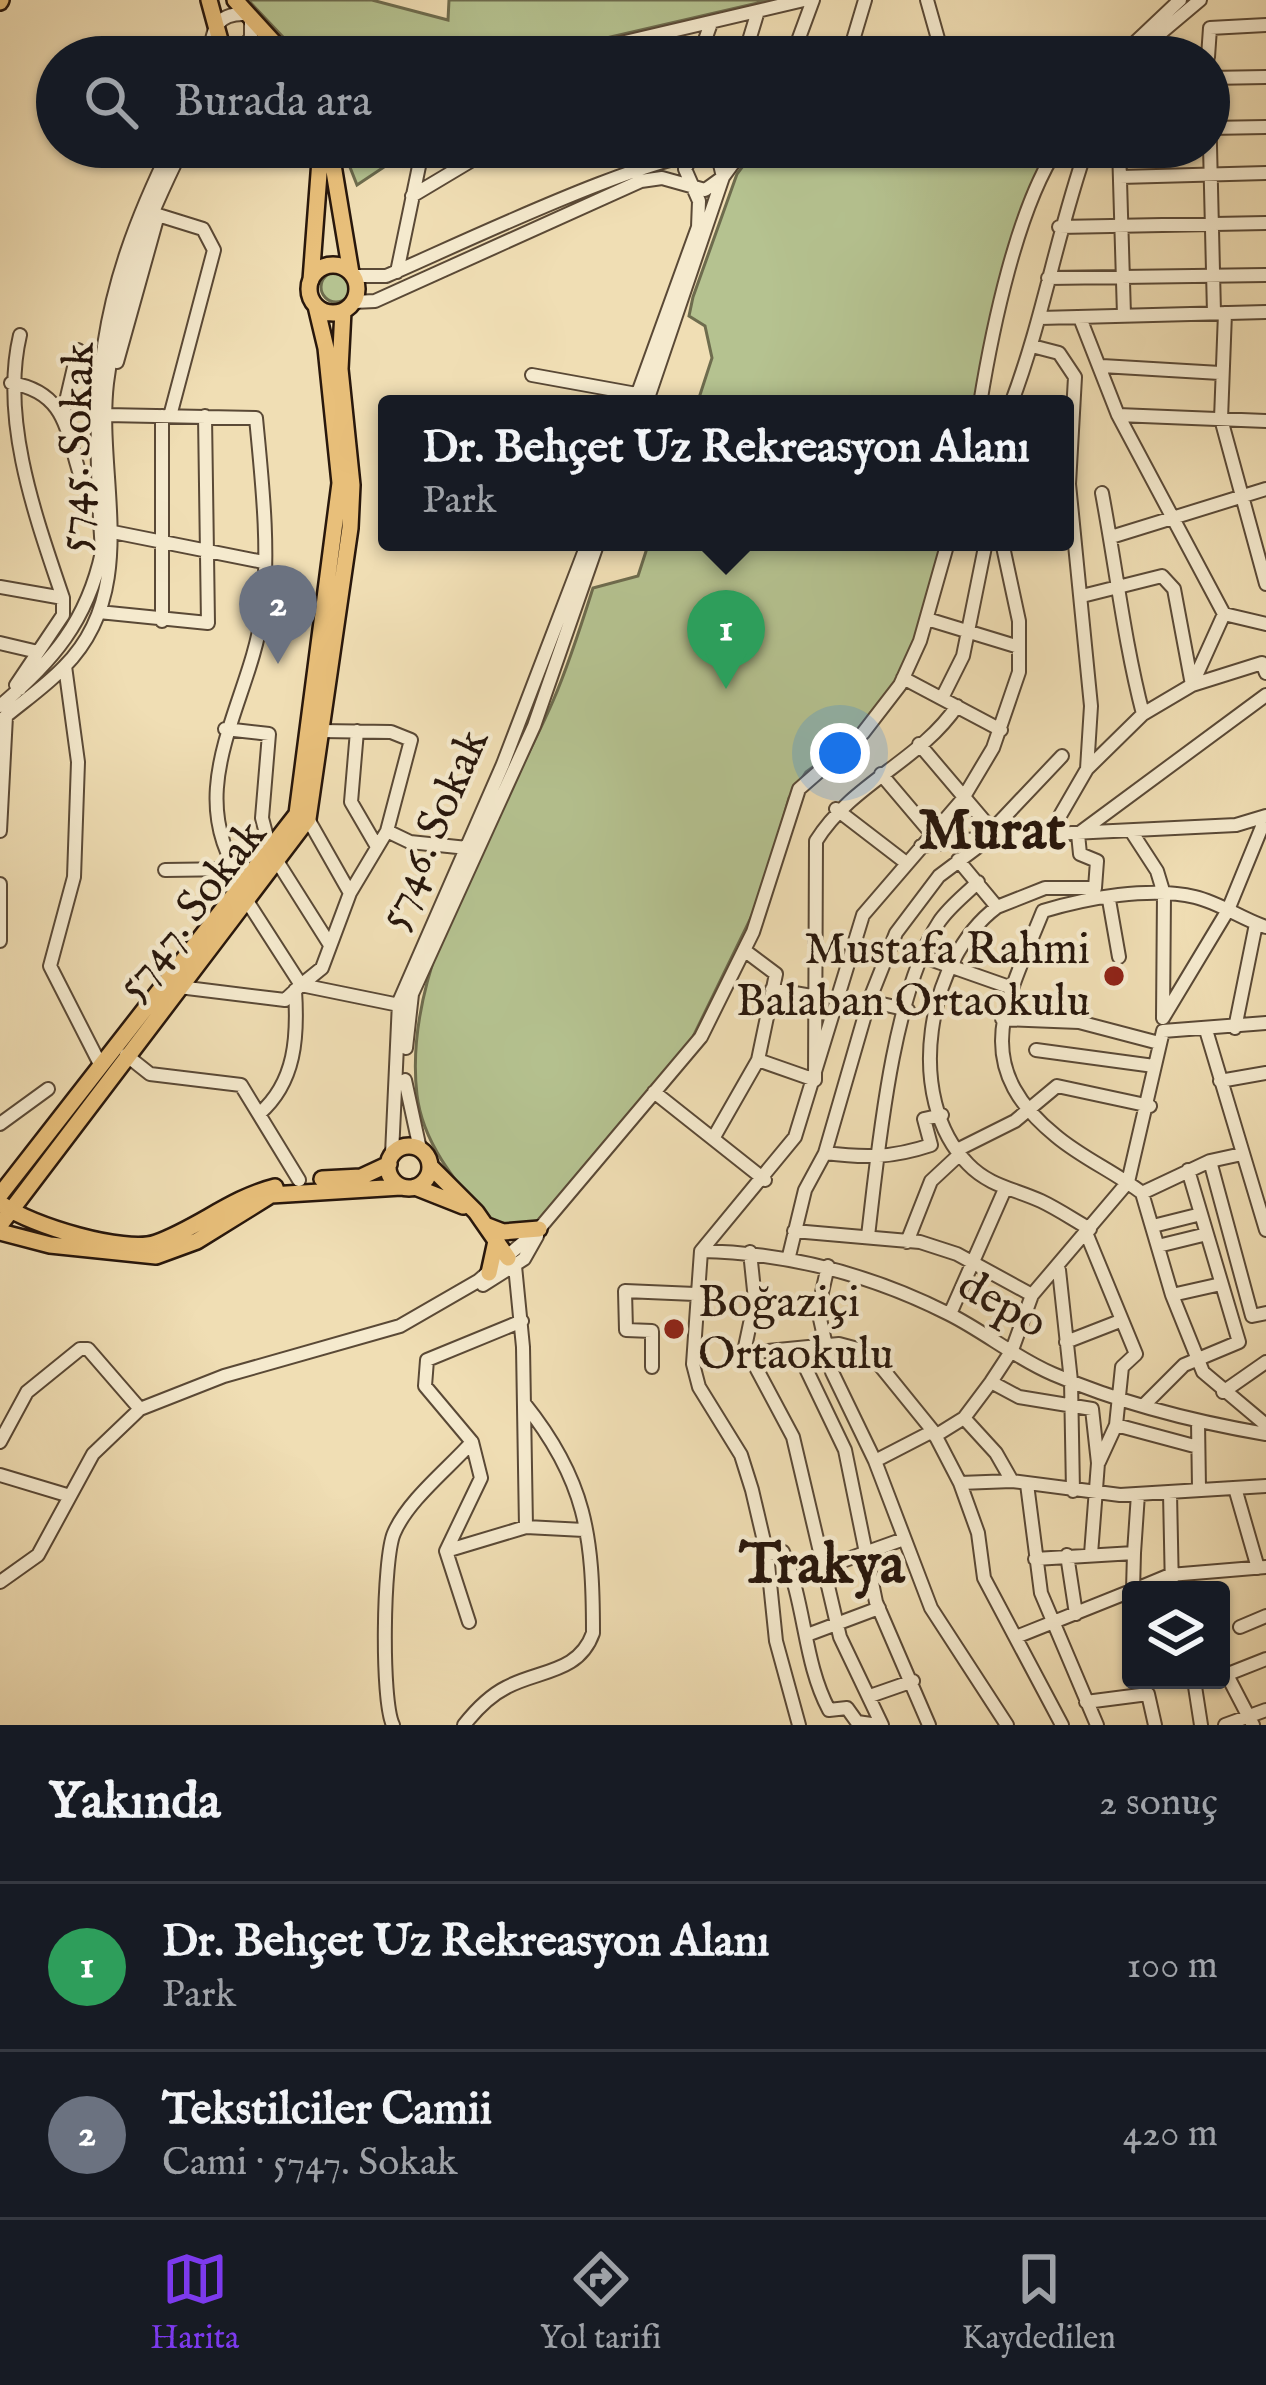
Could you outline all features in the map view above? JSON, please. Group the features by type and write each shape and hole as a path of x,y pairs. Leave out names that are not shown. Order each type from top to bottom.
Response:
{"main road":[{"path":"209,0 218,36"},
{"path":"244,11 267,36"},
{"path":"319,168 311,280 316,306 329,313 348,307 352,274 334,168"},
{"path":"311,280 329,265 352,274"},
{"name":"5747. Sokak","path":"4,1203 247,901 297,814 338,527 340,483 326,348 316,306"},
{"name":"5747. Sokak","path":"0,1228 4,1203 240,875 273,855 308,819 350,528 352,485 340,369 348,307"},
{"path":"4,1203 50,1231 152,1246 244,1195 299,1180 361,1177 402,1147 420,1149 512,1262"},
{"path":"390,1159 391,1178 503,1232 539,1229"},
{"path":"0,1228 50,1245 156,1256 197,1241 271,1195 408,1187 426,1180 430,1166"},
{"path":"489,1273 496,1241"}],"street":[{"path":"662,36 808,0 798,36"},
{"path":"854,36 865,0"},
{"path":"927,0 936,36"},
{"path":"1143,36 1180,0"},
{"path":"1156,36 1200,0"},
{"path":"212,36 214,26 224,16 244,11"},
{"path":"750,36 758,11"},
{"path":"706,36 711,23"},
{"path":"1209,36 1210,28 1266,26"},
{"path":"1230,77 1266,76"},
{"path":"1230,128 1266,127"},
{"name":"5745. Sokak","path":"2,714 18,687 50,663 86,608 102,552 94,401 104,332 129,238 161,168"},
{"name":"5745. Sokak","path":"2,714 65,666 99,611 113,532 107,388 128,265 174,168"},
{"path":"397,272 418,168"},
{"path":"412,196 459,168"},
{"path":"352,274 397,272 641,168"},
{"path":"644,395 698,227 699,201 686,168"},
{"path":"644,395 722,177 720,168"},
{"path":"348,307 375,301 641,181 692,182 705,190 729,168"},
{"path":"982,395 1025,214 1044,168"},
{"path":"1014,395 1080,168"},
{"path":"1120,168 1124,315"},
{"path":"1213,168 1221,419 1266,584"},
{"path":"1120,178 1266,173"},
{"path":"155,213 203,229 214,250 166,416 162,621"},
{"path":"1059,227 1266,223"},
{"path":"1048,278 1266,275"},
{"path":"1040,318 1266,312"},
{"path":"1080,318 1118,415 1224,614 1266,624"},
{"path":"0,681 18,687 63,615 63,598 7,420 20,335"},
{"path":"1032,346 1059,353 1075,377 1074,395"},
{"path":"78,350 63,415 80,486 98,509"},
{"path":"1102,366 1220,373"},
{"path":"532,375 620,395"},
{"path":"12,388 37,387 63,415"},
{"path":"0,405 12,388"},
{"path":"106,415 256,418 261,620 225,729 219,806 222,838 240,875 165,870"},
{"path":"1118,415 1266,421"},
{"path":"99,611 208,623 206,416"},
{"path":"1111,537 1266,489"},
{"path":"1102,493 1120,586 1124,642 1143,714"},
{"path":"1074,527 1091,706 1087,769"},
{"path":"113,532 208,547 263,562"},
{"name":"5746. Sokak","path":"420,1149 404,1099 409,1011 585,551"},
{"name":"5746. Sokak","path":"390,1159 399,1005 534,726 595,551"},
{"path":"0,1582 38,1556 106,1436 140,1409 224,1376 400,1326 512,1262 701,1037 776,872 799,789 863,733 903,678 945,551"},
{"path":"942,698 963,656 984,551"},
{"path":"799,1725 776,1641 767,1554 741,1455 699,1387 693,1364 701,1251 795,1137 863,915 962,800 1001,730 1019,671 1003,551"},
{"path":"1082,596 1162,576 1174,590 1192,685"},
{"path":"1,585 63,598"},
{"path":"1192,685 1224,614"},
{"path":"926,619 1019,646"},
{"path":"0,643 38,652"},
{"path":"1050,833 1087,769 1143,714 1192,685 1262,663 1266,673"},
{"path":"65,666 77,762 74,877 50,966 101,1066"},
{"path":"903,678 1001,730"},
{"path":"45,682 66,691"},
{"path":"1078,834 1266,695"},
{"path":"815,1080 820,901 813,862 816,841 836,809 943,727 957,706"},
{"path":"0,831 2,714"},
{"path":"225,729 269,734 262,818 273,855 330,945"},
{"path":"179,987 285,1000 322,968 350,892 387,831 411,740 391,732 321,730"},
{"path":"357,730 351,802 376,845"},
{"path":"920,744 991,834"},
{"path":"789,1256 805,1190 825,1153 868,1001 906,916 958,860 991,834 1062,756"},
{"path":"881,774 931,833"},
{"path":"836,809 905,862"},
{"path":"921,846 991,834 1236,825 1266,817"},
{"path":"1162,1031 1228,910 1266,817"},
{"path":"308,819 350,892"},
{"path":"387,831 410,842 471,850"},
{"path":"875,1461 964,1418 1012,1350 1032,1295 1059,1270 1128,1182 1150,1106 1162,1031 1164,894 1157,871 1131,831"},
{"path":"1078,834 1080,854 1097,862 1094,888 1045,888 997,907 973,925 947,966 930,1040 929,1077 959,1152 1005,1189 1039,1200 1088,1232 1136,1354 1122,1367 1116,1425 1098,1463"},
{"path":"958,860 997,907"},
{"path":"868,1236 881,1160 883,1105 921,956 940,919 978,882"},
{"path":"0,884 0,941"},
{"path":"1235,1028 1261,925 1197,897 1164,894 1043,911 1012,988 999,1044 1004,1067 1030,1111 1056,1137 1142,1192 1172,1295 1198,1362 1266,1430"},
{"path":"1109,900 1119,957"},
{"path":"247,901 298,988 298,1040 278,1098 259,1114"},
{"path":"714,1137 758,1060 772,989 775,969 744,950"},
{"path":"921,956 1012,988"},
{"path":"298,988 399,1005"},
{"path":"772,989 817,997"},
{"path":"868,1001 908,1010"},
{"path":"1002,1019 1162,1031 1266,1023"},
{"path":"1205,1030 1242,1154 1261,1197 1266,1230"},
{"path":"1036,1050 1154,1066"},
{"path":"125,1055 150,1074 241,1085 299,1180"},
{"path":"758,1060 815,1080"},
{"path":"1220,1081 1266,1073"},
{"path":"907,1242 931,1181 959,1152 1030,1111 1058,1086 1150,1106"},
{"path":"0,1124 48,1089"},
{"path":"654,1092 764,1180"},
{"path":"825,1153 881,1160 931,1144 923,1120 942,1114"},
{"path":"1142,1192 1210,1161 1242,1154"},
{"path":"1210,1161 1252,1316 1266,1313"},
{"path":"1145,1404 1184,1365 1239,1342 1188,1170"},
{"path":"950,1314 1005,1189"},
{"path":"1153,1226 1201,1214"},
{"path":"794,1231 868,1236 957,1254 1032,1295"},
{"path":"1158,1246 1208,1234"},
{"name":"depo","path":"701,1251 789,1256 828,1266 950,1314 1071,1381 1198,1422 1266,1430"},
{"path":"750,1252 754,1300 744,1332 747,1353 793,1437 840,1637 880,1725 857,1722 847,1708 829,1710 813,1677 795,1579 783,1552 767,1554"},
{"path":"460,1294 512,1262"},
{"path":"512,1262 522,1321 526,1527"},
{"path":"828,1266 818,1310 824,1344 931,1608 1007,1725"},
{"path":"1059,1270 1071,1381 1073,1492"},
{"path":"1172,1295 1221,1285"},
{"path":"652,1367 652,1331 626,1330 625,1291 695,1294"},
{"path":"469,1622 446,1551 481,1478 472,1442 425,1386 427,1360 522,1321"},
{"path":"1066,1342 1120,1321"},
{"path":"747,1353 798,1352 824,1344 868,1352 934,1433 961,1483 978,1533 984,1578 1062,1725"},
{"path":"0,1442 27,1392 80,1348 88,1348 121,1381 140,1409"},
{"path":"798,1352 845,1450 879,1608 918,1681 929,1725"},
{"path":"1223,1392 1266,1361"},
{"path":"992,1382 1018,1397 1092,1409 1098,1463 1091,1554"},
{"path":"464,1725 507,1687 554,1670 587,1650 593,1602 583,1498 566,1462 524,1403"},
{"path":"964,1418 996,1453 1012,1481"},
{"path":"1198,1422 1199,1488"},
{"path":"1116,1425 1198,1447"},
{"path":"393,1725 384,1674 388,1553 395,1529 472,1442"},
{"path":"0,1475 70,1496"},
{"path":"961,1483 1012,1481 1094,1495 1266,1486"},
{"path":"1027,1484 1035,1559 1051,1619 1097,1725"},
{"path":"1155,1581 1170,1575 1262,1567 1235,1488"},
{"path":"1170,1493 1171,1581"},
{"path":"1133,1581 1138,1494"},
{"path":"446,1551 526,1527 584,1529"},
{"path":"795,1579 902,1540"},
{"path":"1035,1559 1134,1553"},
{"path":"1067,1555 1076,1614"},
{"path":"1016,1637 1051,1619 1122,1595"},
{"path":"807,1635 879,1608"},
{"path":"1240,1628 1266,1616"},
{"path":"1230,1674 1266,1659"},
{"path":"870,1696 918,1681"},
{"path":"1230,1686 1251,1721"},
{"path":"1184,1725 1201,1722 1195,1689"},
{"path":"1085,1702 1148,1694 1154,1725"},
{"path":"1225,1725 1251,1721 1266,1710"}],"green space":[{"path":"248,0 372,0 448,20 449,0 771,0 615,36 282,36"},
{"path":"350,168 382,168 357,185"},
{"path":"741,168 1040,168 976,395 700,395 712,358 705,326 689,316"},
{"path":"336,272 351,287 336,302 321,287"},
{"path":"646,551 945,551 901,678 859,733 806,772 789,798 761,897 689,1045 541,1223 494,1228 446,1166 421,1114 416,1044 424,993 460,892 559,687 593,588 638,576"}],"place":[{"name":"Tekstilciler Camii","path":"278,664"},
{"name":"Dr. Behçet Uz Rekreasyon Alanı","path":"726,689"},
{"name":"Mustafa Rahmi Balaban Ortaokulu","path":"1114,976"},
{"name":"Boğaziçi Ortaokulu","path":"674,1329"}],"district":[{"name":"Murat","path":"992,832"},
{"name":"Trakya","path":"822,1566"}]}
